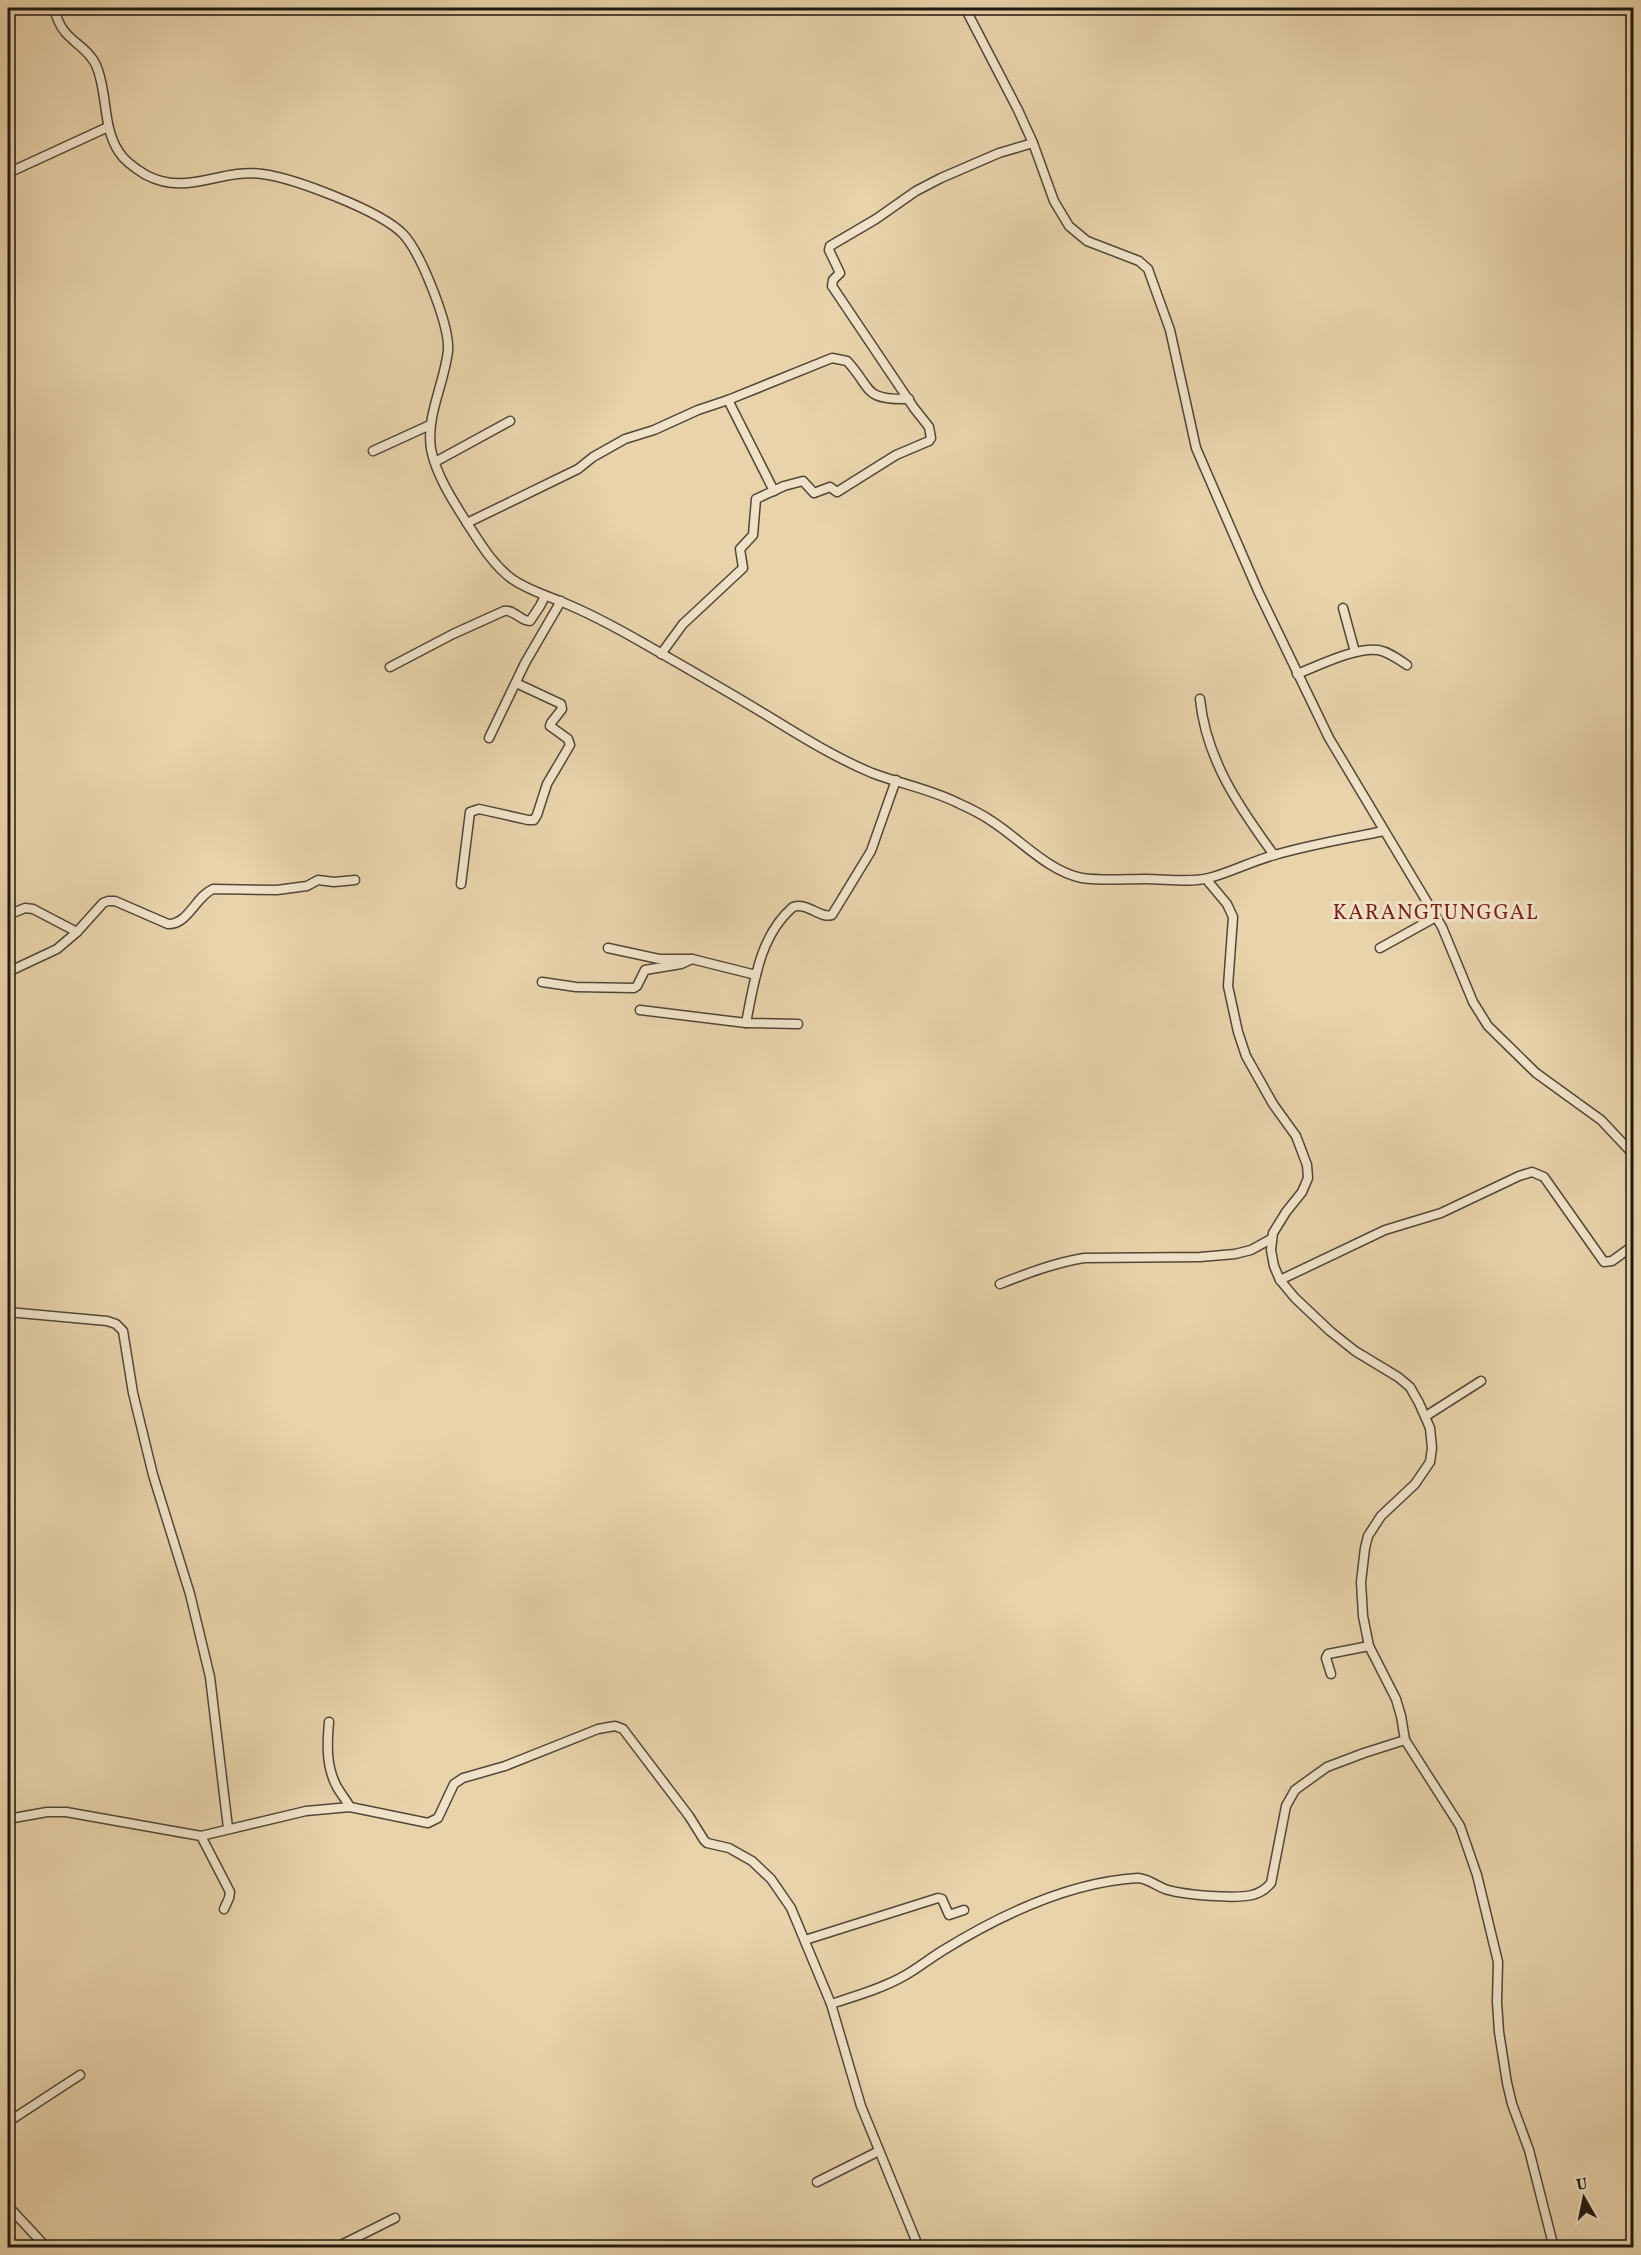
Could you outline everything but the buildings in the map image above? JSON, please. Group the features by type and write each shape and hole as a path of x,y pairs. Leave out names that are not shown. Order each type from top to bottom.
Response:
{"street":[{"path":"54,8 65,32 83,47 94,62 106,102 108,127 121,156 132,166 160,181 171,184 184,184 248,173 263,174 298,183 352,205 395,227 404,235 417,256 444,322 447,337 447,357 430,425 432,453 444,483 467,523 500,569 519,584 561,602 661,654 830,753 875,774 941,795 990,819 1045,860 1072,875 1096,879 1206,879 1274,855 1384,831"},
{"path":"965,8 1033,143 1054,201 1069,226 1087,241 1139,261 1148,269 1170,330 1196,448 1297,674 1329,738 1436,917 1473,1002 1488,1026 1536,1073 1601,1120 1634,1155"},
{"path":"8,173 108,127"},
{"path":"661,654 683,624 743,568 740,549 753,535 755,501 774,491 803,481 814,493 830,487 836,492 896,455 929,441 932,436 929,427 832,285 833,280 840,273 829,248 932,182 999,153 1033,143"},
{"path":"467,523 578,469 593,457 625,440 766,383 836,358 847,361 871,393 886,399 909,399"},
{"path":"728,400 774,491"},
{"path":"435,462 510,421"},
{"path":"374,451 430,425"},
{"path":"390,667 453,634 506,610 525,621 530,621 544,596"},
{"path":"489,738 525,663 561,602"},
{"path":"1343,608 1355,652"},
{"path":"1297,674 1355,652 1376,650 1389,654 1407,665"},
{"path":"461,884 470,812 479,810 534,820 547,784 570,745 569,740 550,727 562,709 561,704 516,683"},
{"path":"1200,699 1206,737 1216,763 1249,821 1274,855"},
{"path":"746,1023 756,975 769,938 792,908 802,906 826,916 832,915 871,851 896,780"},
{"path":"1206,879 1227,904 1233,917 1228,986 1246,1056 1273,1104 1296,1136 1307,1165 1308,1178 1302,1192 1276,1226 1271,1239 1271,1257 1280,1280 1295,1298 1330,1331 1355,1351 1410,1387 1426,1416 1432,1448 1430,1462 1415,1484 1381,1516 1373,1527 1365,1548 1361,1582 1362,1616 1369,1646 1396,1700 1406,1740 1460,1826 1477,1875 1498,1962 1497,2011 1503,2062 1512,2104 1529,2150 1554,2247"},
{"path":"8,972 57,949 77,932 105,901 115,902 168,924 174,924 213,889 277,890 307,886 318,880 334,882 355,880"},
{"path":"8,915 25,908 33,909 77,932"},
{"path":"1380,948 1436,917"},
{"path":"608,948 659,959 692,959 756,975"},
{"path":"542,982 576,987 634,988 645,970 681,964 692,959"},
{"path":"640,1010 746,1023 798,1024"},
{"path":"1280,1280 1385,1230 1435,1216 1532,1172 1544,1177 1604,1262 1614,1260 1634,1245"},
{"path":"1000,1284 1047,1266 1084,1258 1178,1258 1235,1254 1251,1250 1271,1239"},
{"path":"8,1312 107,1321 116,1324 123,1331 133,1393 153,1475 170,1522 210,1677 228,1828"},
{"path":"1426,1416 1481,1381"},
{"path":"1331,1674 1326,1658 1328,1654 1369,1646"},
{"path":"329,1722 327,1744 329,1761 336,1785 350,1807"},
{"path":"8,1819 47,1812 66,1812 201,1836 306,1811 350,1807 428,1823 438,1818 454,1784 463,1778 506,1766 598,1729 615,1726 623,1729 707,1843 739,1852 752,1861 771,1879 792,1908 831,2004 861,2106 919,2247"},
{"path":"831,2004 904,1976 941,1951 985,1926 1066,1891 1138,1878 1150,1880 1165,1889 1188,1893 1236,1897 1258,1893 1271,1883 1286,1806 1295,1790 1327,1767 1406,1740"},
{"path":"201,1836 230,1892 230,1898 224,1909"},
{"path":"805,1940 938,1898 942,1899 949,1915 964,1910"},
{"path":"8,2122 80,2075"},
{"path":"817,2182 879,2151"},
{"path":"8,2206 47,2247"},
{"path":"335,2247 395,2218"}],"district":[{"name":"KARANGTUNGGAL","path":"1436,913"}]}
